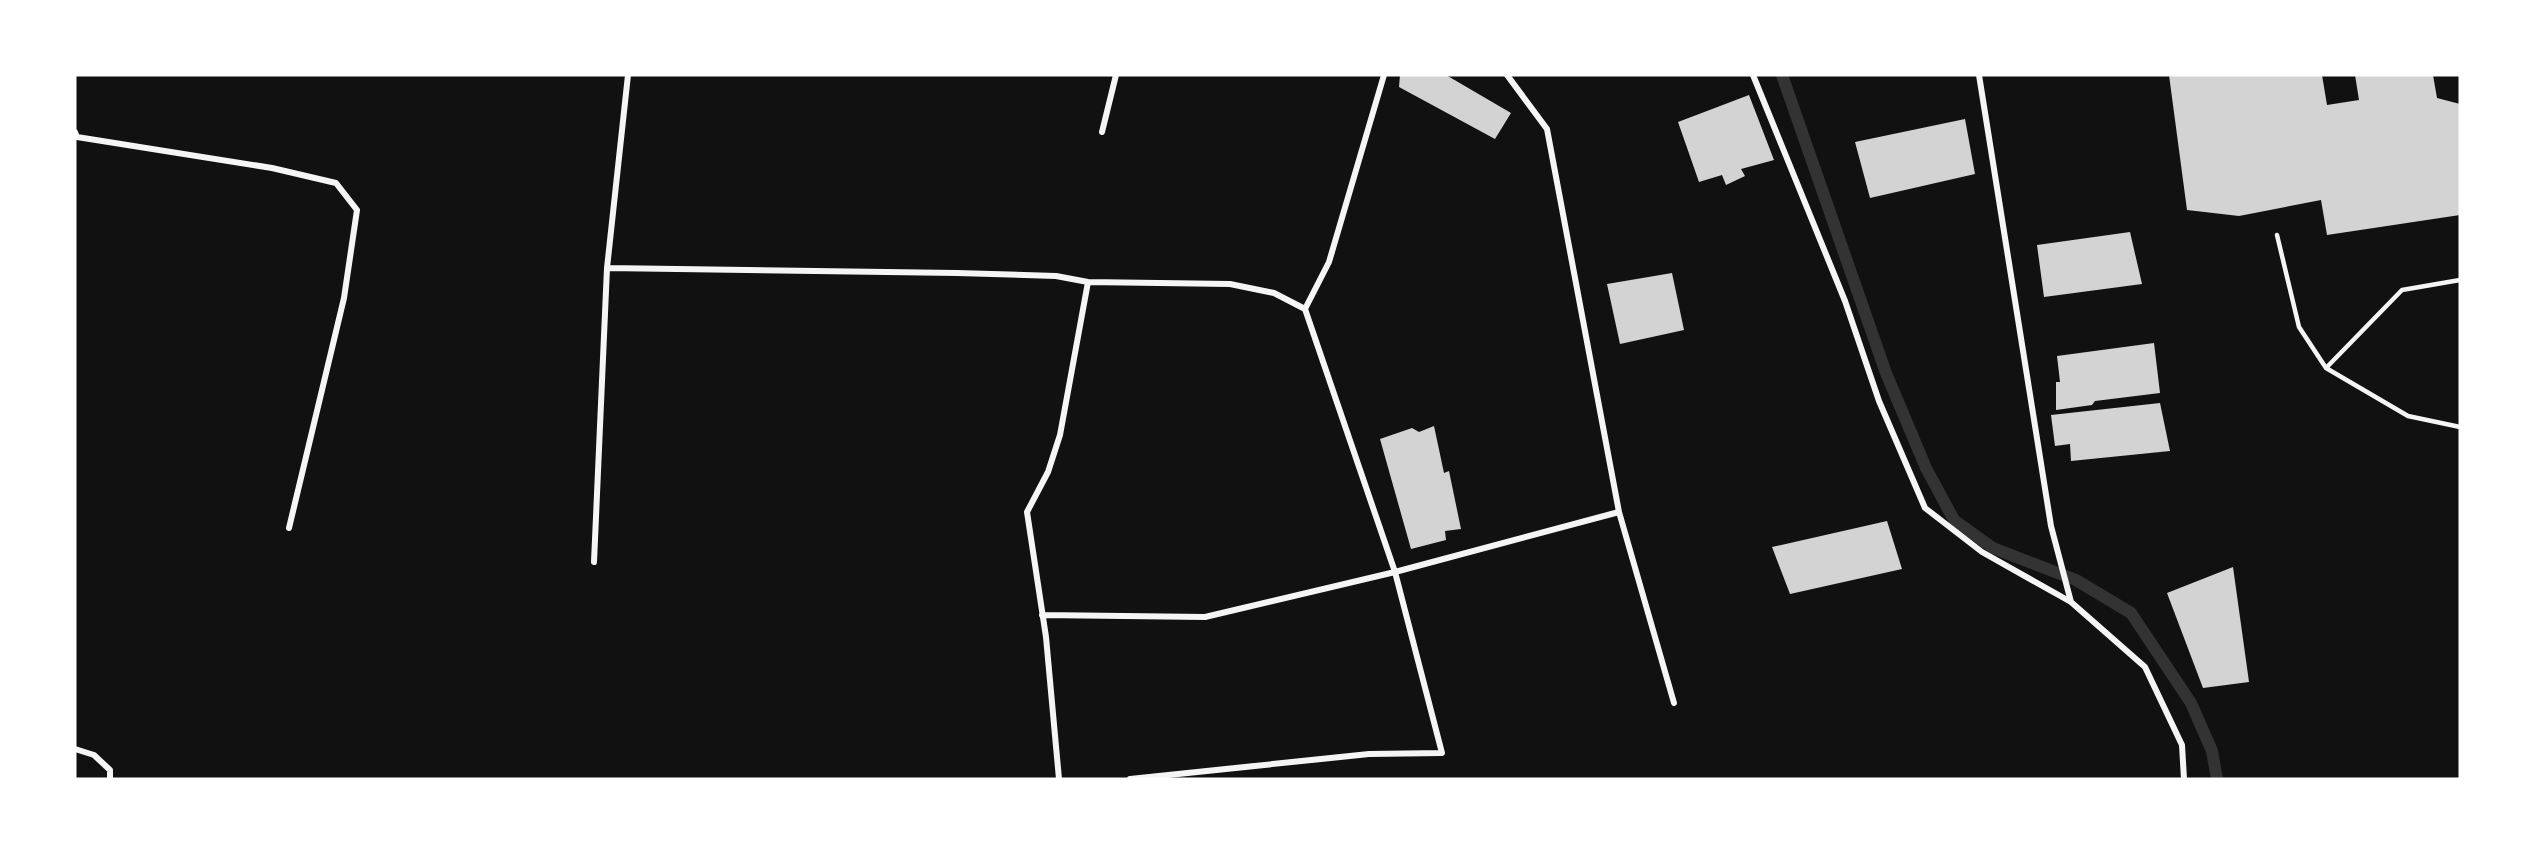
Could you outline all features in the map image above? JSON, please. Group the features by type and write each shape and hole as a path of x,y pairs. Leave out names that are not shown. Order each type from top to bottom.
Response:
{"street":[{"path":"594,562 608,268 628,75"},
{"path":"1102,132 1116,75"},
{"path":"1305,309 1329,262 1384,75"},
{"path":"1507,75 1547,129 1619,512 1674,702"},
{"path":"1753,75 1845,301 1879,400 1925,508 1982,552 2071,602 2145,667 2182,745 2184,779"},
{"path":"1979,75 2049,514 2071,602"},
{"path":"75,132 77,137 272,168 336,183 357,210 344,298 289,528"},
{"path":"608,268 957,273 1056,276 1088,282 1230,284 1274,293 1305,309 1395,572 1442,753 1369,754 1130,779"},
{"path":"1059,779 1042,615 1027,512 1048,472 1060,435 1088,282"},
{"path":"1042,615 1205,617 1395,572 1619,512"},
{"path":"75,749 93,755 110,770 110,779"}],"lane":[{"path":"2277,235 2299,327 2326,368 2408,416 2460,427"},
{"path":"2326,368 2402,290 2460,280"}],"building":[{"path":"1400,75 1446,75 1511,113 1495,139 1399,87"},
{"path":"2169,75 2322,75 2327,105 2359,100 2355,75 2433,75 2437,98 2460,104 2460,215 2327,235 2321,200 2239,216 2187,210"},
{"path":"1749,95 1774,160 1741,169 1745,176 1726,185 1722,175 1699,182 1678,122"},
{"path":"1965,119 1975,174 1870,198 1855,142"},
{"path":"2130,232 2142,284 2044,297 2037,245"},
{"path":"1672,273 1684,330 1620,344 1607,284"},
{"path":"2154,343 2160,393 2095,401 2092,405 2056,410 2056,382 2060,382 2057,356"},
{"path":"2160,403 2170,451 2071,461 2070,444 2055,446 2051,415"},
{"path":"1434,426 1444,473 1449,471 1461,529 1445,531 1446,540 1411,549 1380,439 1412,428 1419,432"},
{"path":"1887,521 1902,569 1790,594 1772,547"},
{"path":"2233,567 2249,682 2203,688 2167,593"}],"waterway":[{"path":"1782,75 1886,373 1926,468 1954,520 1993,548 2076,580 2131,613 2191,703 2212,751 2217,779"}]}
